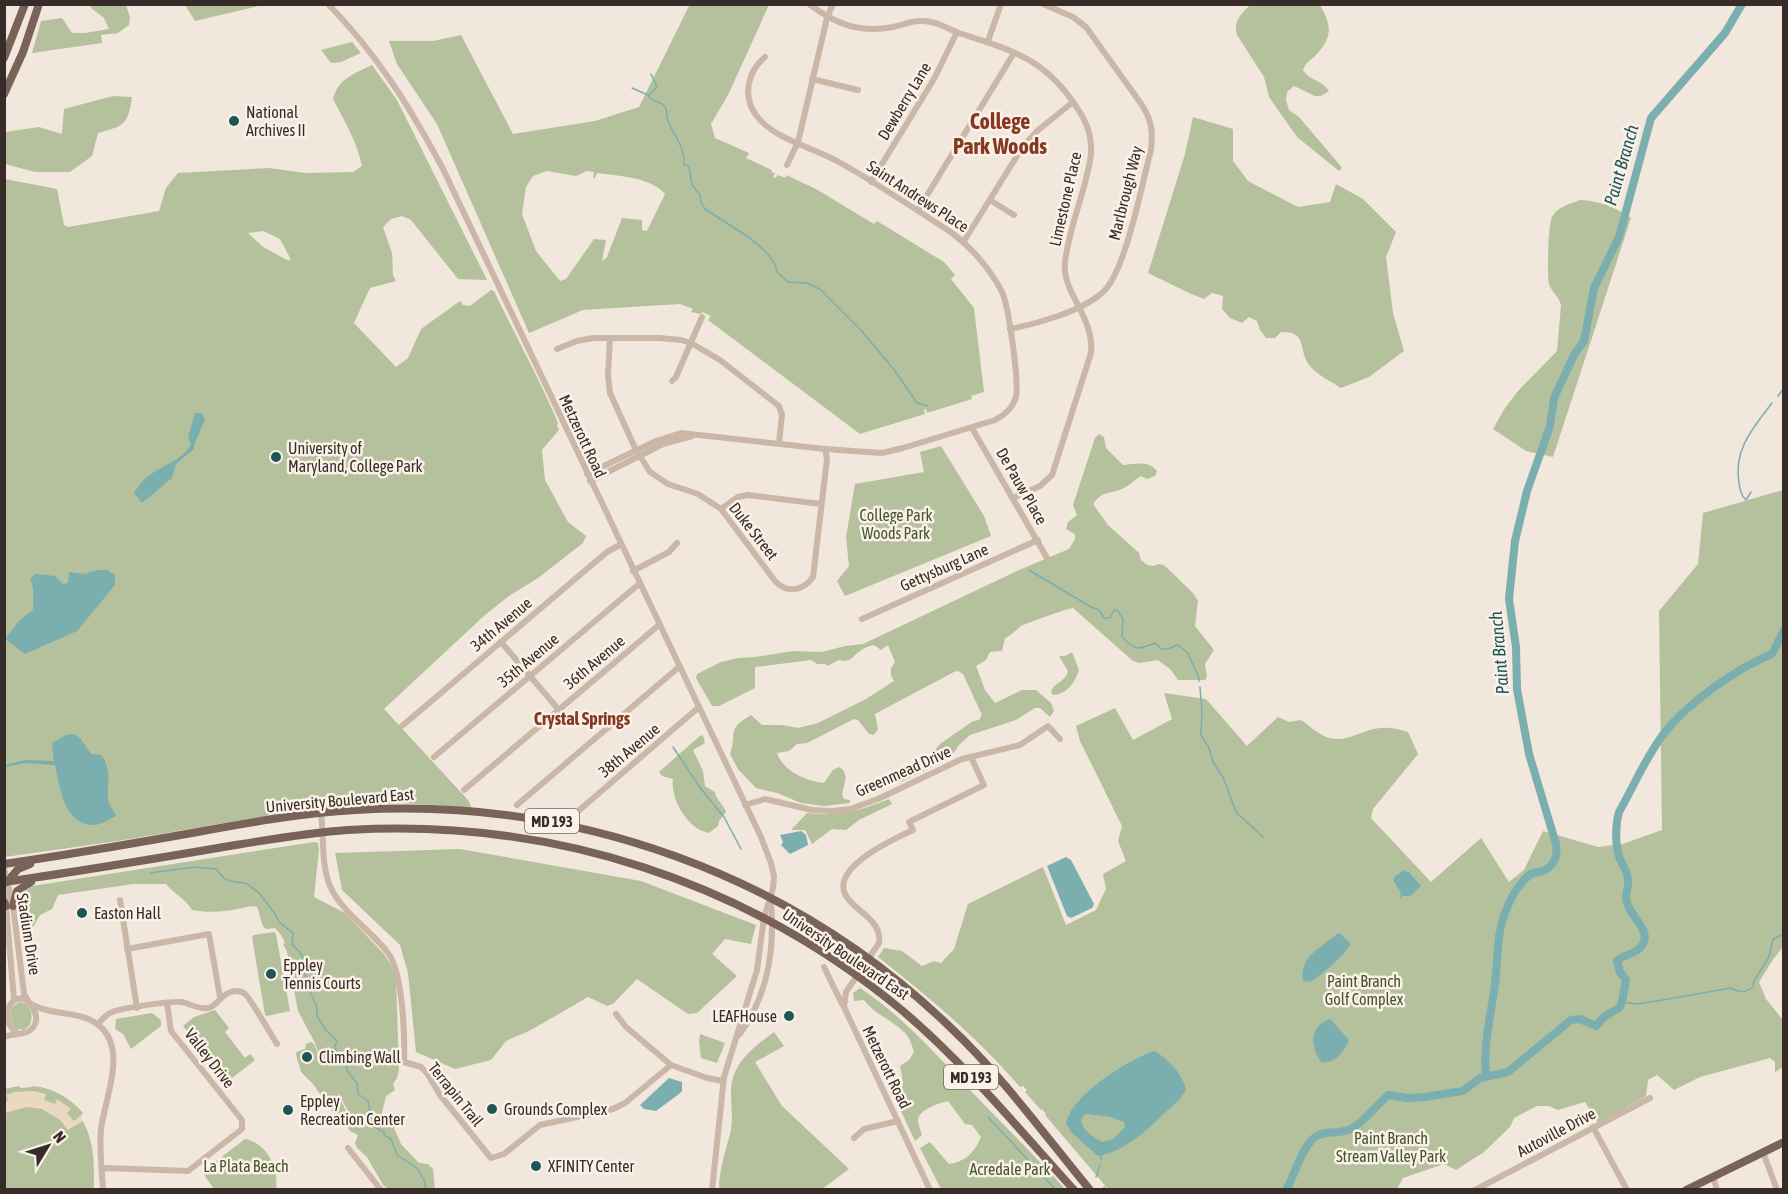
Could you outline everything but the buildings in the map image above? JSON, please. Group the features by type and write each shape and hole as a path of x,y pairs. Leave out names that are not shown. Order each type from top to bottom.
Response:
{"main road":[{"path":"4,58 25,4"},
{"path":"4,94 23,52 39,4"},
{"name":"University Boulevard East","path":"4,866 50,856 321,813 435,808 548,820 610,835 720,874 818,924 866,956 914,994 970,1047 1025,1109 1090,1190"},
{"name":"University Boulevard East","path":"5,881 323,832 425,828 502,834 606,855 681,879 725,898 769,920 856,976 932,1037 985,1091 1074,1190"},
{"path":"5,881 21,867 50,856"},
{"path":"8,905 19,888 49,876"},
{"path":"866,956 875,951"},
{"path":"1686,1190 1784,1142"}],"street":[{"name":"Metzerott Road","path":"328,4 374,56 415,117 443,169 588,478 746,805 771,863 774,880 769,920"},
{"name":"Limestone Place","path":"809,4 827,18 867,30 923,21 936,23 1028,58 1046,70 1063,87 1088,128 1092,153 1064,265 1068,283 1089,328 1092,346 1062,444 1048,480 1013,498"},
{"path":"787,165 798,142 827,18 833,4"},
{"path":"988,41 1000,4"},
{"name":"Marlbrough Way","path":"1010,329 1041,322 1080,306 1102,293 1118,269 1151,150 1153,127 1142,105 1086,27 1073,17 1043,4"},
{"name":"Dewberry Lane","path":"871,182 934,79 957,32"},
{"path":"918,210 1014,53"},
{"name":"Saint Andrews Place","path":"588,478 674,434 882,453 1000,418 1014,402 1016,383 1007,305 1001,290 985,266 963,241 918,210 831,157 771,129 754,111 749,95 751,76 757,63 765,57"},
{"path":"812,79 858,90"},
{"path":"963,241 1029,139 1073,102"},
{"path":"990,200 1014,215"},
{"path":"672,381 692,343 702,317"},
{"path":"557,350 567,344 587,339 659,338 692,343 720,360 779,406 782,415 779,443"},
{"name":"Duke Street","path":"610,339 608,375 610,393 615,408 650,472 668,484 691,490 721,509 779,586 791,590 805,585 813,577 827,459 825,449"},
{"name":"De Pauw Place","path":"972,428 1047,558"},
{"path":"721,509 738,497 748,495 821,504"},
{"name":"Gettysburg Lane","path":"862,619 1038,540"},
{"path":"633,571 669,552 677,543"},
{"name":"34th Avenue","path":"402,726 607,552 620,545"},
{"name":"35th Avenue","path":"434,757 639,584"},
{"name":"36th Avenue","path":"464,790 659,625"},
{"path":"501,642 559,710"},
{"path":"517,805 679,667"},
{"name":"38th Avenue","path":"576,813 699,708"},
{"name":"Greenmead Drive","path":"746,805 765,799 799,808 823,811 849,809 878,799 952,763 1020,745 1048,726 1060,739"},
{"path":"875,951 879,943 879,930 847,898 844,882 854,866 868,853 913,830 909,822 984,785 971,757"},
{"name":"Terrapin Trail","path":"321,813 327,877 334,894 390,954 393,962 399,985 404,1062 421,1068 427,1073 440,1095 491,1158 504,1154 540,1125 613,1108 625,1103 671,1065"},
{"name":"Stadium Drive","path":"4,866 8,905 24,993 29,1003"},
{"path":"120,900 137,1008"},
{"name":"Stadium Drive","path":"8,905 14,1000"},
{"path":"735,1040 752,1017 763,990 770,955 769,920"},
{"path":"712,1190 723,1081 757,970 769,920"},
{"path":"127,949 209,934 220,997"},
{"path":"844,1007 845,995 866,956"},
{"name":"Metzerott Road","path":"824,967 930,1190"},
{"name":"Valley Drive","path":"98,1024 110,1012 182,1002 206,1009 213,1006 220,997 230,993 244,993 277,1044"},
{"path":"4,1032 9,1024 8,1010 14,1000 22,998 49,1012 81,1017 98,1024 111,1040 115,1058 101,1130 103,1190"},
{"path":"4,1037 32,1029 36,1020 35,1011 29,1003"},
{"name":"Valley Drive","path":"102,1169 107,1167 188,1171 240,1131 243,1124 171,1031 167,1003"},
{"path":"36,1020 49,1012"},
{"path":"616,1014 640,1040 671,1065 707,1078 723,1081"},
{"path":"9,1024 17,1033"},
{"name":"Autoville Drive","path":"1475,1190 1650,1098"},
{"path":"854,1138 864,1129 898,1121"},
{"path":"1593,1127 1627,1190"},
{"path":"348,1148 381,1190"},
{"path":"1763,1152 1777,1190"},
{"path":"1713,1176 1717,1190"}],"green space":[{"path":"690,4 769,5 728,95 711,124 715,138 749,153 746,158 772,170 771,172 775,173 773,177 778,175 785,178 786,175 816,189 874,224 877,221 944,262 955,275 951,279 974,308 984,392 971,396 972,399 927,413 926,409 925,414 860,434 708,320 711,316 702,312 701,314 691,312 693,309 680,304 583,310 529,333 437,124 397,64 389,41 433,41 461,35 513,134 595,121 639,107","holes":["547,171 576,176 587,171 594,172 593,178 597,173 634,178 659,188 665,194 647,231 642,230 642,220 622,218 607,257 602,261 606,240 594,239 566,279 560,281 536,251 522,214 526,187 533,176"]},
{"path":"91,5 126,5 130,17 129,25 118,33 101,35 102,43 32,53 41,21 62,18 72,33 109,29 104,18 91,8"},
{"path":"185,5 263,5 195,21"},
{"path":"1250,5 1320,5 1327,19 1328,37 1303,70 1329,91 1321,96 1315,96 1294,86 1287,92 1286,100 1289,110 1299,117 1342,168 1339,171 1297,137 1269,97 1264,77 1237,35 1237,22"},
{"path":"352,42 361,53 341,62 331,63 321,50"},
{"name":"University of Maryland, College Park","path":"372,65 397,100 487,280 458,279 411,220 402,216 391,219 383,227 392,253 393,275 396,281 370,288 354,323 396,367 408,358 421,329 460,301 463,305 470,306 491,290 494,291 558,423 559,430 542,450 545,480 568,522 586,536 583,543 485,615 384,709 468,800 472,808 401,803 284,813 5,857 5,179 57,189 64,225 68,227 159,211 166,188 178,173 269,168 305,173 353,172 362,166 360,157 350,131 333,99 335,92 343,82","holes":["263,231 280,239 290,258 289,261 263,247 248,233"]},
{"path":"113,96 132,97 126,119 119,126 98,133 92,156 70,172 35,172 5,164 5,132 39,127 62,134 64,109"},
{"path":"1193,117 1233,129 1233,161 1248,181 1298,207 1330,202 1336,184 1363,199 1396,232 1386,257 1393,313 1404,351 1369,377 1341,388 1312,369 1299,338 1295,335 1281,332 1275,338 1266,338 1257,321 1249,317 1242,323 1230,318 1222,309 1223,296 1212,293 1204,299 1148,273 1185,154"},
{"path":"1580,200 1607,205 1631,218 1553,457 1526,451 1493,429 1518,391 1557,351 1561,305 1548,279 1551,222 1557,211"},
{"path":"1099,434 1104,437 1106,448 1123,465 1146,464 1157,471 1155,476 1147,479 1141,476 1122,489 1102,495 1093,504 1108,525 1139,553 1141,560 1147,565 1164,565 1193,593 1198,601 1195,626 1214,650 1205,664 1207,677 1205,680 1178,680 1171,670 1158,660 1140,663 1133,661 1073,608 1021,626 1005,638 1002,651 990,652 986,660 976,666 985,690 995,703 1022,690 1036,690 1051,703 1054,711 1050,717 1040,708 1035,708 1016,720 970,735 950,758 897,782 895,778 897,775 928,759 940,744 973,721 979,720 982,715 963,674 958,671 875,714 878,729 874,735 869,734 858,720 854,719 807,743 797,744 789,751 777,753 790,770 817,782 824,783 833,770 839,767 845,773 842,795 844,799 850,800 850,803 824,806 801,803 777,793 756,788 738,769 730,754 735,728 751,715 762,725 798,728 818,723 866,699 894,681 891,671 895,662 888,645 881,650 874,645 868,647 850,660 839,660 827,666 811,660 755,667 755,688 719,706 712,706 696,678 697,674 721,662 738,658 793,651 822,652 863,644 1019,570 1069,549 1075,539 1075,534 1066,529 1068,522 1077,515 1073,505 1095,438"},
{"name":"College Park Woods Park","path":"941,446 984,516 991,536 845,596 837,581 849,566 846,537 855,484 924,472 920,452"},
{"path":"1783,490 1783,947 1759,982 1766,999 1783,1020 1783,1067 1775,1072 1775,1062 1770,1058 1700,1077 1674,1090 1657,1075 1648,1080 1646,1096 1598,1123 1585,1102 1558,1110 1549,1106 1537,1106 1514,1118 1510,1127 1484,1152 1456,1170 1444,1164 1403,1178 1397,1189 1108,1189 1042,1109 1025,1092 1027,1090 1023,1086 1020,1087 987,1051 952,1019 878,957 884,948 902,951 922,966 934,961 941,963 954,949 968,904 1043,867 1066,925 1096,910 1106,889 1103,874 1126,861 1118,841 1122,826 1080,741 1076,726 1115,708 1133,740 1172,719 1164,693 1206,699 1247,746 1278,717 1289,722 1301,720 1322,735 1336,739 1380,728 1394,728 1408,732 1418,754 1373,809 1371,818 1431,882 1481,838 1509,882 1524,870 1543,831 1598,847 1613,845 1614,847 1662,830 1659,611 1698,564 1703,513"},
{"path":"1072,652 1079,670 1077,675 1066,690 1053,695 1051,692 1065,678 1068,671 1059,656"},
{"path":"701,735 705,743 693,750 703,771 705,786 715,792 726,812 718,826 709,833 701,831 688,820 674,795 673,779 662,776 659,772"},
{"path":"889,799 892,804 859,820 846,830 832,829 812,844 805,830 791,830 807,813 849,812"},
{"path":"318,843 319,849 314,897 345,913 384,954 396,979 399,1070 393,1084 395,1090 386,1096 382,1113 385,1117 397,1116 394,1128 401,1144 419,1163 428,1164 433,1169 435,1189 388,1189 383,1185 367,1157 357,1148 355,1143 358,1135 350,1131 342,1120 349,1113 337,1090 347,1114 339,1121 313,1084 301,1072 296,1052 305,1049 306,1044 311,1042 314,1044 321,1062 315,1043 298,1011 287,952 283,944 285,943 275,928 266,929 263,926 257,907 250,906 214,912 192,910 166,884 133,884 58,895 52,909 40,915 33,927 23,928 21,901 26,891 32,886"},
{"path":"460,849 641,881 756,925 751,944 725,939 712,954 737,976 697,1013 688,1014 637,979 613,1004 607,1006 588,997 531,1030 506,1041 491,1060 455,1069 416,1052 408,973 400,945 342,890 335,853"},
{"name":"Eppley Tennis Courts","path":"274,932 290,1011 267,1016 252,937"},
{"name":"Acredale Park","path":"860,988 916,1034 1065,1189 941,1189 920,1148 930,1142 949,1164 969,1155 981,1137 972,1125 965,1124 948,1101 930,1107 919,1116 922,1135 915,1141 894,1096 901,1090 900,1066 909,1060 914,1052 912,1045 901,1029 873,1010 864,1000 854,1001 853,993"},
{"path":"20,1002 27,1005 32,1015 29,1026 24,1030 14,1026 10,1014 13,1007"},
{"path":"215,1010 229,1028 225,1032 245,1058 250,1054 255,1060 227,1082 183,1026 194,1017"},
{"path":"152,1013 161,1020 161,1026 131,1049 123,1034 115,1029 116,1019"},
{"path":"774,1032 784,1046 755,1062 782,1106 849,1169 822,1189 719,1189 721,1167 731,1130 731,1093 735,1073 745,1057"},
{"path":"700,1034 725,1043 717,1063 701,1058"},
{"path":"19,1086 20,1088 41,1087 55,1091 67,1098 83,1113 80,1117 89,1134 93,1152 94,1189 5,1189 4,1089"},
{"name":"La Plata Beach","path":"245,1139 260,1146 270,1158 276,1173 276,1189 214,1189 202,1172"}],"shaded area":[{"path":"34,1091 46,1094 44,1100 55,1104 57,1099 71,1109 67,1113 74,1121 80,1116 83,1121 68,1130 60,1120 42,1109 26,1107 5,1113 5,1102 8,1100 6,1095 14,1092"}],"water":[{"path":"195,413 202,413 205,420 194,449 176,464 172,478 142,503 134,493 142,482 182,455 191,445 188,437"},
{"path":"107,570 115,575 115,585 77,631 25,654 5,639 20,620 33,610 33,588 30,579 35,574 55,576 63,584 68,583 69,572 84,574"},
{"path":"74,734 80,738 91,754 101,755 107,765 108,800 116,816 100,824 84,823 69,812 61,793 55,765 25,763 5,767 5,765 25,760 54,761 52,743 66,735"},
{"path":"801,831 806,835 808,845 790,854 781,845 783,842 780,835"},
{"path":"1066,857 1071,860 1094,904 1092,908 1071,918 1067,916 1047,866"},
{"path":"1404,870 1410,873 1421,886 1410,896 1402,896 1399,900 1401,893 1393,880"},
{"path":"1338,933 1351,944 1347,950 1311,982 1303,981 1303,972 1308,958"},
{"path":"1330,1019 1349,1040 1335,1059 1321,1062 1313,1043 1315,1032 1323,1022"},
{"path":"1154,1051 1164,1058 1178,1073 1186,1090 1179,1100 1131,1142 1110,1153 1098,1156 1072,1133 1066,1124 1070,1113 1078,1102 1102,1080","holes":["1087,1114 1110,1117 1124,1122 1125,1127 1113,1139 1102,1142 1092,1136 1081,1121"]},
{"path":"669,1078 682,1082 682,1091 656,1111 644,1109 640,1105"}],"waterway":[{"name":"Paint Branch","path":"1486,1076 1486,1041 1502,921 1520,885 1531,874 1545,870 1551,865 1556,849 1529,754 1517,689 1516,647 1509,599 1515,541 1527,491 1550,426 1554,398 1574,355 1584,341 1594,288 1619,237 1651,118 1725,33 1742,4"},
{"path":"651,74 657,87 649,98 664,106 668,121 683,152 684,165 689,166 692,185 700,195 705,209 750,238 766,252 774,262 777,272 788,282 807,283 821,290 861,330 895,371 917,403 928,406"},
{"path":"632,88 648,95"},
{"path":"1778,396 1784,388"},
{"path":"1751,492 1746,500 1739,483 1739,460 1746,440 1772,403"},
{"path":"1029,570 1099,610 1104,618 1110,618 1114,610 1118,611 1123,619 1122,637 1130,645 1141,648 1155,643 1161,649 1178,645 1188,653 1199,681"},
{"path":"1286,1190 1302,1155 1315,1137 1323,1133 1351,1129 1388,1095 1407,1098 1463,1091 1480,1078 1508,1072 1571,1020 1580,1019 1596,1026 1604,1017 1619,1008 1626,980 1620,972 1617,961 1638,950 1645,939 1642,928 1626,900 1628,877 1618,854 1616,842 1619,812 1665,732 1687,709 1714,687 1772,654 1784,630"},
{"path":"1200,687 1201,735 1209,748 1213,762 1223,777 1236,812 1263,837"},
{"path":"673,747 701,789 724,817 741,849"},
{"path":"150,873 195,867 216,869 225,879 246,883 259,893 279,922 293,933 292,944 302,955 307,985 317,1007 317,1016 337,1041 334,1048 345,1058 347,1071 357,1083 358,1094 368,1101 373,1126 391,1139 397,1155 418,1169 425,1182 425,1190"},
{"path":"1622,1002 1636,1004 1731,988 1745,991 1753,987 1754,981 1769,957 1773,939 1784,934"},
{"path":"988,1117 1056,1190"},
{"path":"1096,1177 1100,1165"}],"place":[{"name":"National Archives II","path":"234,121"},
{"name":"University of Maryland, College Park","path":"276,457"},
{"name":"Easton Hall","path":"82,913"},
{"name":"Eppley Tennis Courts","path":"271,974"},
{"name":"LEAFHouse","path":"789,1016"},
{"name":"Climbing Wall","path":"307,1057"},
{"name":"Grounds Complex","path":"492,1109"},
{"name":"Eppley Recreation Center","path":"288,1110"},
{"name":"XFINITY Center","path":"536,1166"}],"district":[{"name":"College Park Woods","path":"1000,134"},
{"name":"Crystal Springs","path":"582,718"}],"park label":[{"name":"Paint Branch Golf Complex","path":"1364,990"},
{"name":"Paint Branch Stream Valley Park","path":"1391,1147"}]}
